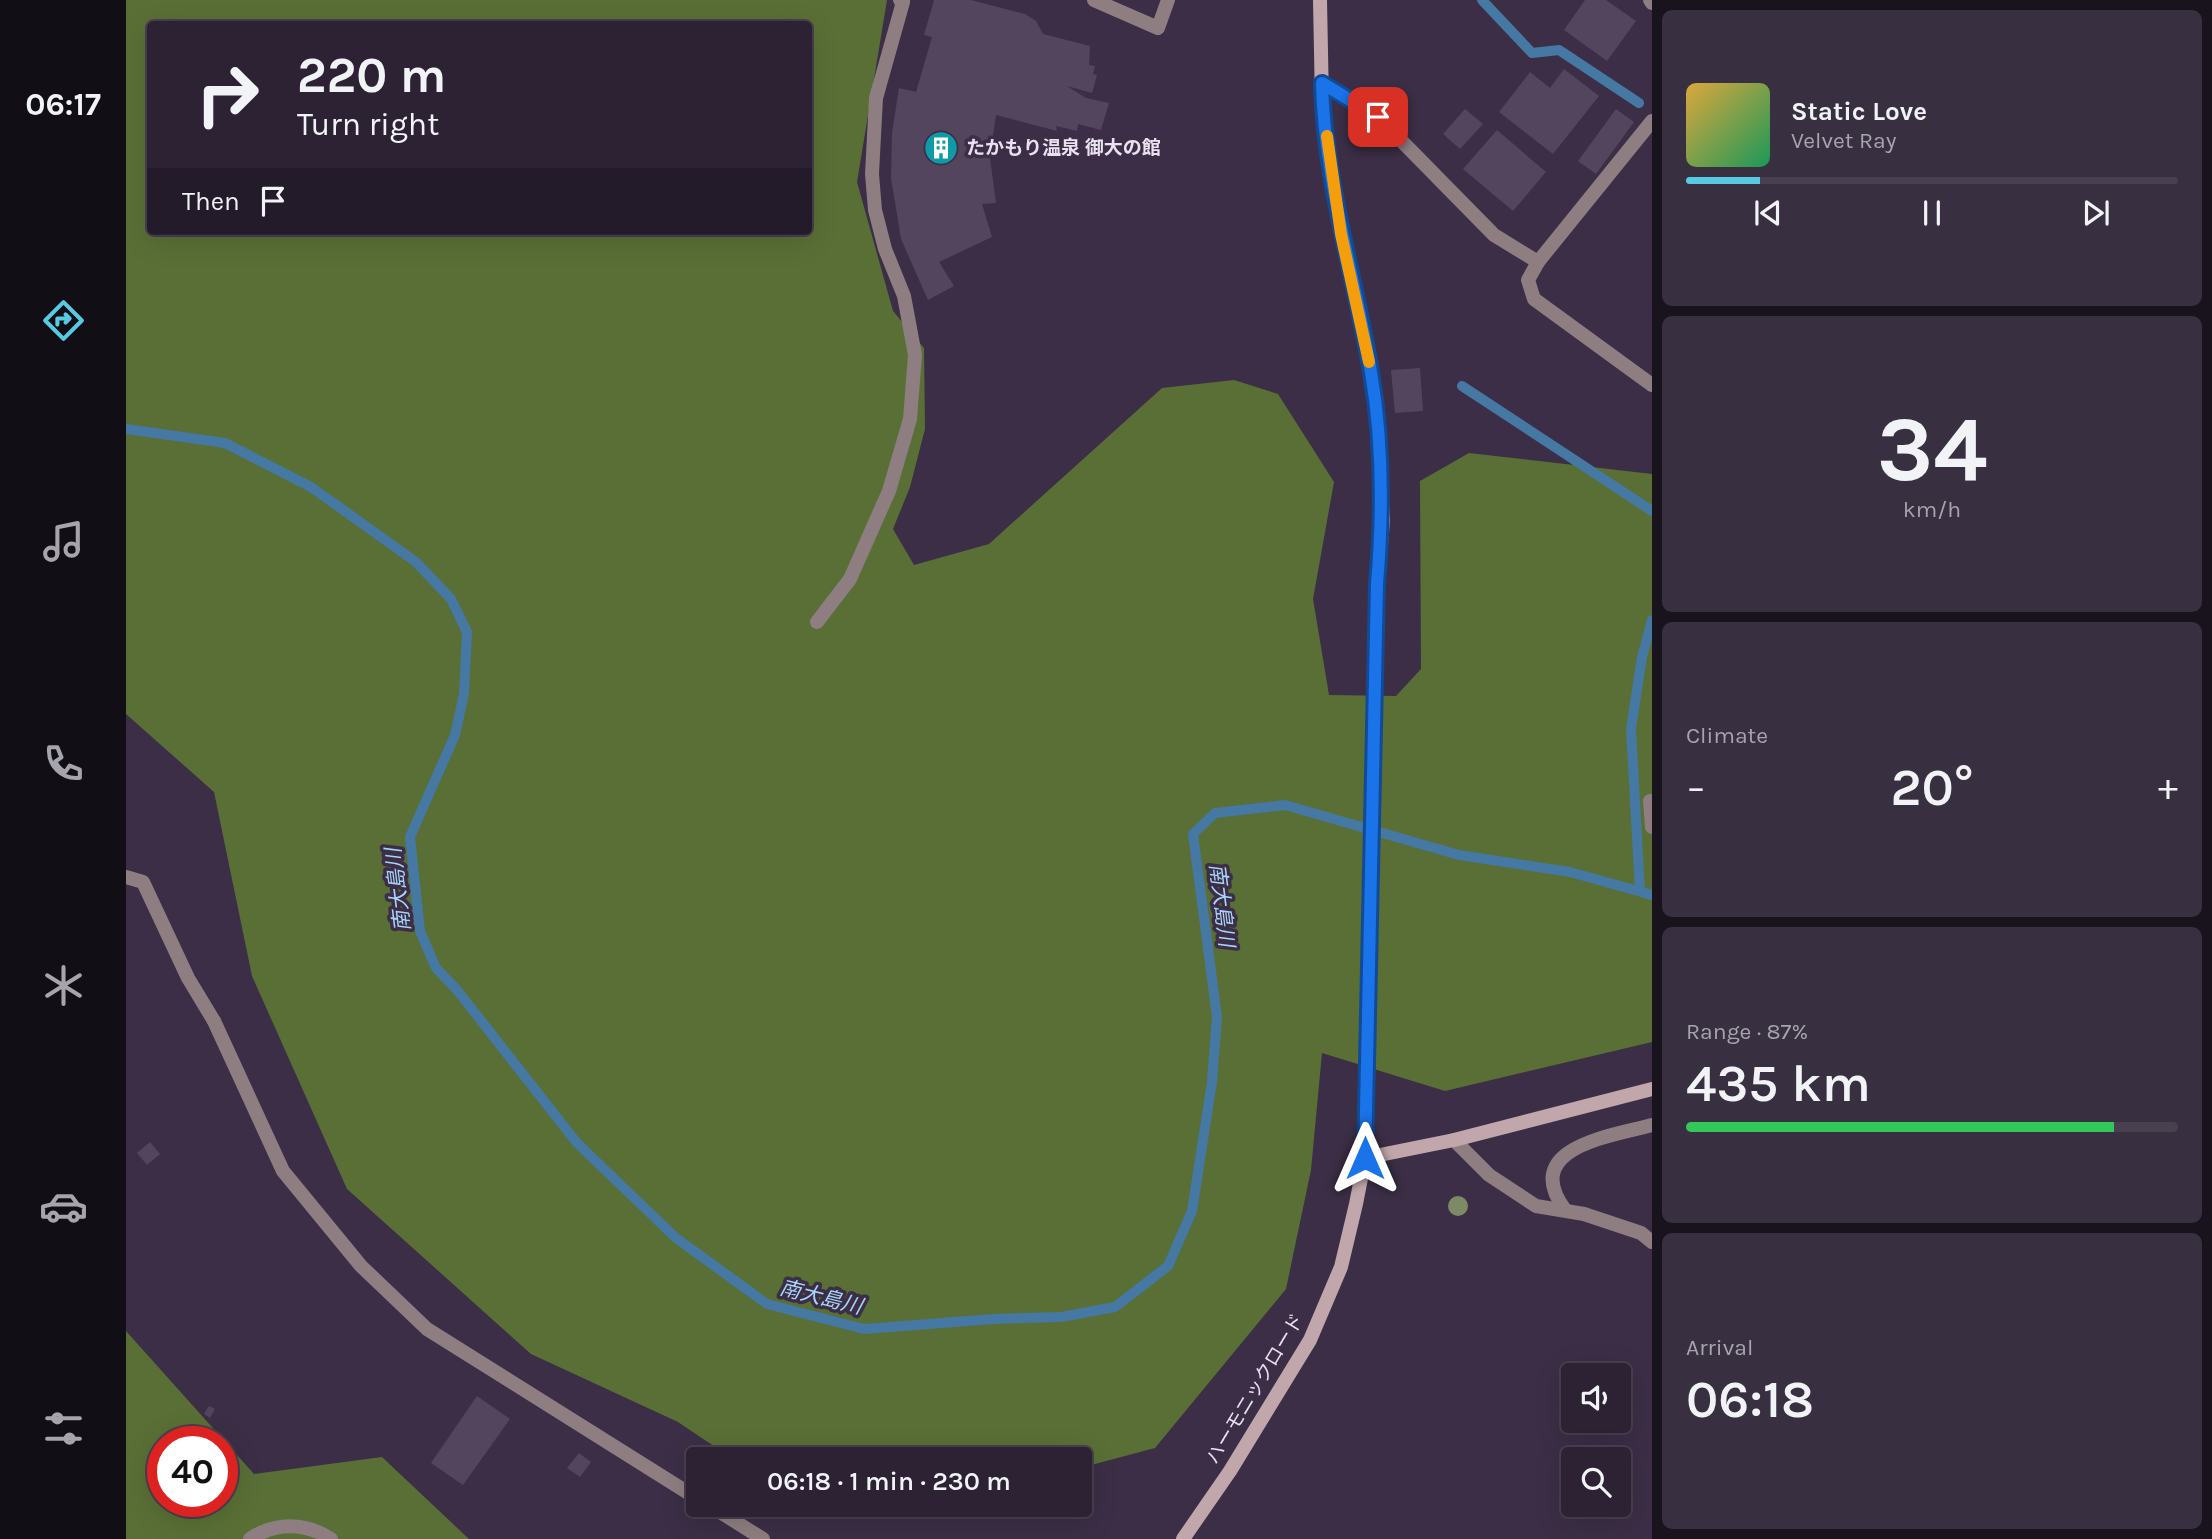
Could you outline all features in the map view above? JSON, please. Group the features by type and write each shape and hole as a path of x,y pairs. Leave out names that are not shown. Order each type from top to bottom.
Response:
{"street":[{"path":"817,622 850,579 889,491 911,419 915,355 904,296 884,249 872,174 876,98 903,2 900,0"},
{"path":"1094,0 1158,28 1168,0"},
{"name":"ハーモニックロード","path":"1183,1539 1230,1471 1310,1340 1341,1267 1365,1158 1377,584 1383,520 1371,372 1341,234 1322,83 1320,0"},
{"path":"1322,83 1378,117 1494,235 1538,262"},
{"path":"1652,121 1538,262 1528,280 1534,299 1652,385"},
{"path":"1650,801 1652,827"},
{"path":"126,877 143,883 188,978 214,1021 283,1171 361,1266 427,1329 686,1491"},
{"path":"1365,1158 1454,1140 1652,1089"},
{"path":"1565,1210 1557,1199 1553,1184 1558,1161 1577,1144 1652,1125"},
{"path":"1454,1140 1489,1175 1536,1206 1565,1210 1641,1233 1652,1242"},
{"path":"728,1517 761,1538"},
{"path":"250,1539 264,1530 290,1525 320,1532 331,1539"}],"green space":[{"path":"126,0 887,0 857,182 893,311 924,348 925,429 910,487 893,529 914,565 989,544 1162,388 1234,380 1278,394 1334,482 1313,599 1329,695 1396,696 1421,669 1420,481 1469,453 1652,474 1652,1042 1445,1091 1322,1053 1311,1170 1286,1289 1155,1448 1092,1465 1092,1447 715,1447 678,1422 531,1354 347,1189 252,976 214,792 126,714"},
{"path":"126,1331 211,1426 147,1426 147,1517 238,1517 238,1456 254,1474 382,1457 469,1539 126,1539"}],"building":[{"name":"たかもり温泉 御大の館","path":"934,0 971,0 1025,14 1036,21 1043,34 1090,46 1089,65 1095,66 1093,74 1097,75 1092,93 1067,86 1086,98 1109,103 1101,130 1078,124 1077,131 1056,126 1057,131 996,115 990,158 996,203 982,204 992,237 939,262 954,286 928,300 901,239 891,178 892,133 899,88 916,92 932,37 924,35"},
{"path":"1585,0 1606,0 1636,21 1607,61 1564,30"},
{"path":"1564,69 1599,96 1553,154 1499,112 1530,72 1550,88"},
{"path":"1465,109 1483,124 1460,149 1443,134"},
{"path":"1616,109 1634,122 1596,174 1578,161"},
{"path":"1497,130 1546,172 1513,211 1463,169"},
{"path":"1420,368 1423,411 1395,413 1391,370"},
{"path":"150,1142 160,1154 147,1165 137,1153"},
{"path":"477,1396 510,1419 463,1485 431,1463"},
{"path":"209,1406 215,1409 210,1418 204,1414"},
{"path":"579,1453 591,1462 580,1477 567,1468"}],"waterway":[{"path":"1482,0 1532,53 1559,50 1639,103"},
{"path":"1462,386 1652,511"},
{"name":"南大島川","path":"126,429 225,443 311,487 416,562 451,599 467,632 464,694 455,735 410,837 420,931 436,968 457,990 577,1143 676,1238 767,1304 864,1329 993,1319 1061,1317 1115,1307 1168,1266 1192,1211 1212,1082 1217,1017 1193,834 1215,813 1285,805 1459,855 1570,872 1652,895"},
{"path":"1640,891 1631,729 1642,657 1652,620"}],"slow traffic":[{"path":"1327,136 1341,234 1369,362"}],"place":[{"name":"たかもり温泉 御大の館","path":"941,148"}],"route":[{"path":"1365,1158 1377,584 1383,520 1371,372 1341,234 1322,103 1322,83 1378,117"}]}
